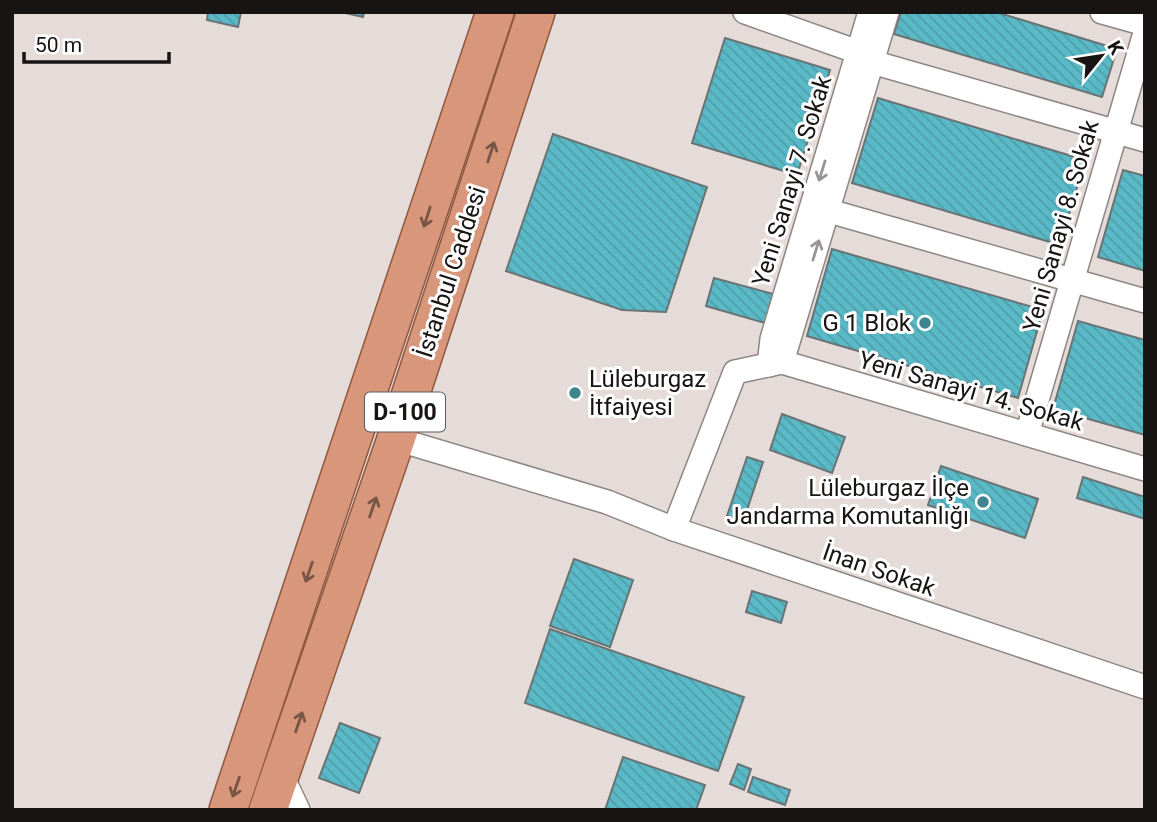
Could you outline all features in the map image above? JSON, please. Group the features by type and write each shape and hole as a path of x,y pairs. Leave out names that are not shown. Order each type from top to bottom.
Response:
{"highway":[{"name":"İstanbul Caddesi","path":"229,810 495,12"},
{"name":"İstanbul Caddesi","path":"268,810 396,439 537,12"}],"street":[{"path":"745,12 865,57 1145,140"},
{"name":"Yeni Sanayi 7. Sokak","path":"865,57 870,12"},
{"name":"Yeni Sanayi 7. Sokak","path":"775,364 865,57 887,12"},
{"path":"1102,12 1145,24"},
{"name":"Yeni Sanayi 8. Sokak","path":"1027,434 1145,33"},
{"path":"820,208 1145,301"},
{"path":"674,529 735,372 775,364"},
{"name":"Yeni Sanayi 14. Sokak","path":"775,364 1145,469"},
{"name":"İnan Sokak","path":"396,439 607,502 674,529 1145,687"},
{"path":"281,774 298,810"}],"building":[{"path":"208,12 241,12 238,27 207,20"},
{"path":"341,12 364,12 363,17"},
{"path":"901,12 996,12 1117,49 1102,97 894,34"},
{"path":"725,38 830,70 797,175 692,143"},
{"path":"878,98 1085,160 1060,245 852,183"},
{"path":"553,134 707,187 666,312 622,310 506,271"},
{"path":"1123,170 1145,176 1145,271 1098,257"},
{"name":"G 1 Blok","path":"832,249 1043,310 1018,398 807,336"},
{"path":"714,278 773,294 765,323 706,306"},
{"path":"1078,321 1145,340 1145,435 1053,409"},
{"path":"782,414 845,437 832,473 770,450"},
{"path":"747,457 763,462 743,522 727,516"},
{"name":"Lüleburgaz İlçe Jandarma Komutanlığı","path":"941,466 1038,499 1025,538 928,505"},
{"path":"1083,477 1145,497 1145,519 1077,498"},
{"path":"574,559 633,580 610,647 550,626"},
{"path":"752,591 787,602 781,623 746,612"},
{"path":"550,629 744,697 718,771 525,703"},
{"path":"340,723 380,738 359,793 319,778"},
{"path":"623,757 705,785 696,810 605,810"},
{"path":"738,764 751,769 744,790 730,784"},
{"path":"753,777 790,790 785,805 748,792"}],"place":[{"name":"G 1 Blok","path":"925,323"},
{"name":"Lüleburgaz İtfaiyesi","path":"575,393"},
{"name":"Lüleburgaz İlçe Jandarma Komutanlığı","path":"983,502"}]}
